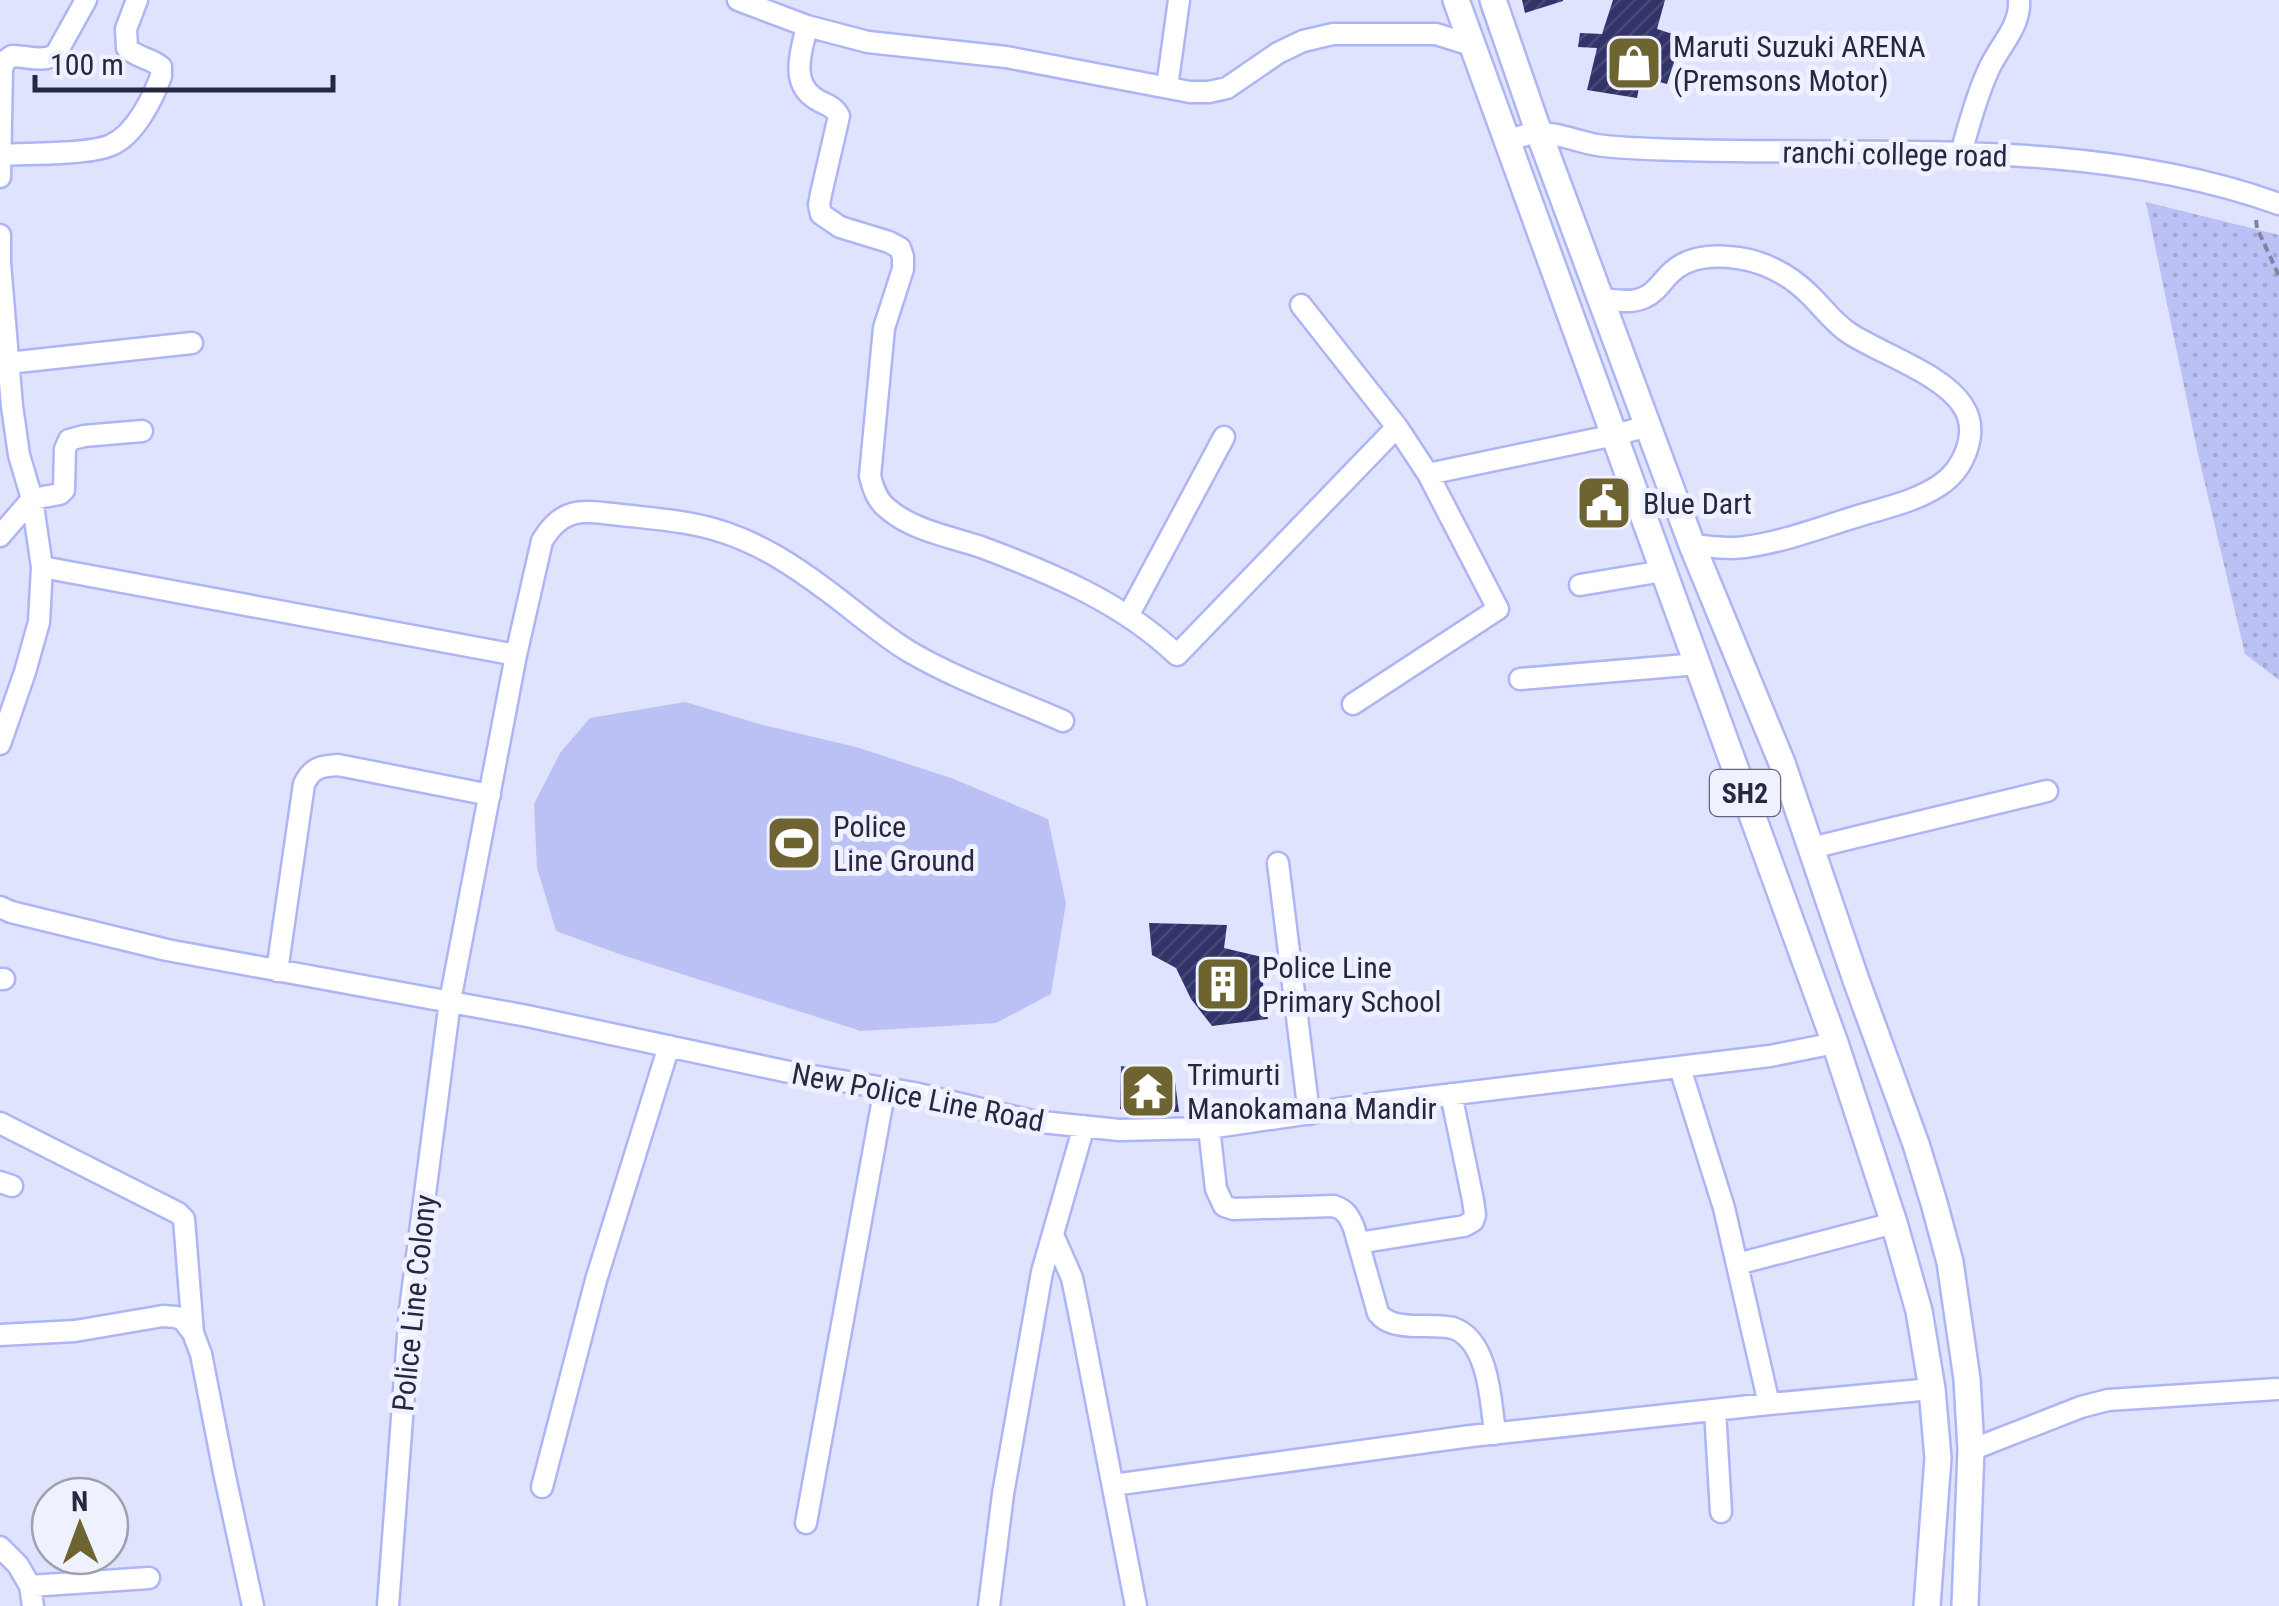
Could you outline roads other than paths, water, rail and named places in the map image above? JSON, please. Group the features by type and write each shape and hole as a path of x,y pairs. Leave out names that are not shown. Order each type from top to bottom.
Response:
{"main road":[{"name":"SH2","path":"1456,0 1835,1043 1894,1223 1919,1310 1938,1458 1927,1606"},
{"name":"SH2","path":"1493,0 1692,544 1782,763 1916,1144 1942,1232 1967,1379 1970,1450 1965,1606"}],"street":[{"path":"0,177 3,57 42,59 56,54 86,0"},
{"path":"0,155 91,150 112,145 135,124 161,76 156,62 127,48 126,30 137,0"},
{"path":"738,0 807,26 868,42 1006,57 1190,92 1227,88 1278,53 1303,41 1333,34 1436,34 1471,44"},
{"path":"1167,87 1179,0"},
{"path":"1961,153 1990,67 2017,21 2019,0"},
{"path":"807,26 799,75 804,88 839,116 821,194 821,214 840,227 890,242 900,248 904,257 904,269 884,328 870,476 875,494 887,509 912,523 1030,566 1097,597 1152,630 1177,655 1398,427"},
{"name":"ranchi college road","path":"1507,140 1539,133 1597,145 1663,149 1961,153 2087,161 2166,174 2279,204"},
{"path":"0,235 8,363 20,455 32,499 42,568 39,622 0,744"},
{"path":"1600,299 1646,297 1674,270 1690,261 1739,258 1769,267 1792,280 1842,328 1953,392 1965,408 1970,427 1968,448 1958,468 1942,484 1916,498 1780,541 1740,548 1692,544"},
{"path":"1301,305 1398,427 1428,474 1498,609 1353,704"},
{"path":"8,363 192,342"},
{"path":"1428,474 1648,426"},
{"path":"0,536 32,499 64,490 68,440 142,431"},
{"path":"1128,616 1224,437"},
{"name":"Police Line Colony","path":"388,1606 410,1310 450,1002 516,654 542,540 551,526 565,514 587,511 681,522 723,532 785,561 910,652 1063,721"},
{"path":"42,568 516,654"},
{"path":"1580,585 1663,571"},
{"path":"1520,679 1698,664"},
{"path":"276,971 304,784 310,772 321,766 338,765 490,795"},
{"path":"1811,848 2047,791"},
{"path":"1278,864 1310,1114"},
{"name":"New Police Line Road","path":"5,909 167,950 450,1002 1032,1121 1119,1130 1209,1128 1770,1056 1835,1043"},
{"path":"542,1486 596,1280 669,1046"},
{"path":"1680,1068 1724,1208 1769,1404"},
{"path":"806,1524 885,1088"},
{"path":"1358,1244 1464,1226 1473,1221 1473,1200 1452,1094"},
{"path":"0,1123 178,1212 184,1219 193,1333 201,1354 253,1606"},
{"path":"989,1606 1042,1272 1084,1126"},
{"path":"1209,1128 1216,1189 1224,1206 1343,1209 1350,1217 1378,1313 1384,1320 1456,1329 1469,1339 1488,1379 1495,1434"},
{"path":"1737,1264 1894,1223"},
{"path":"1052,1235 1072,1278 1136,1606"},
{"path":"0,1335 75,1330 164,1316 183,1320 193,1333"},
{"path":"1113,1486 1495,1434 1932,1389"},
{"path":"1970,1450 2108,1400 2277,1389"},
{"path":"1715,1410 1721,1512"},
{"path":"0,1546 18,1565 32,1596 149,1578"}],"place":[{"name":"Maruti Suzuki ARENA (Premsons Motor)","path":"1634,63"},
{"name":"Blue Dart","path":"1604,503"},
{"name":"Police Line Ground","path":"794,843"},
{"name":"Police Line Primary School","path":"1223,984"},
{"name":"Trimurti Manokamana Mandir","path":"1148,1091"}]}
